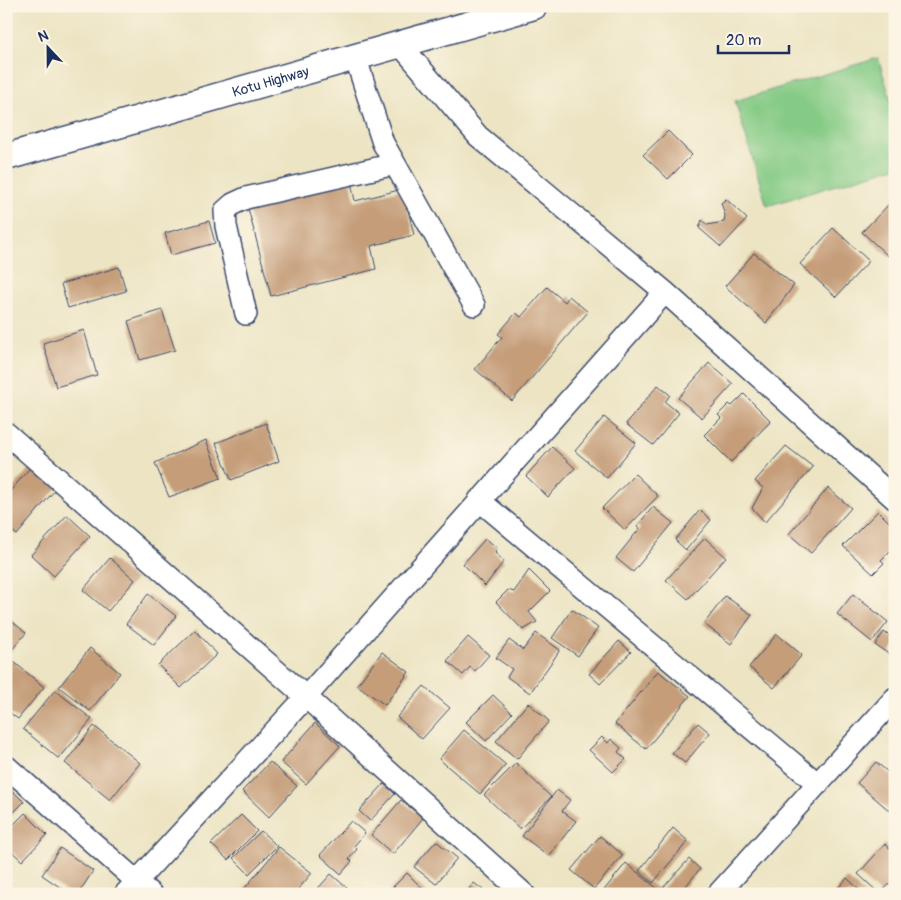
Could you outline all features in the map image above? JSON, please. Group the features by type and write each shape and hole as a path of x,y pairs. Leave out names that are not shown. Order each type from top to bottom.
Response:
{"street":[{"name":"Kotu Highway","path":"6,157 534,6"},
{"path":"399,44 478,136 664,292 895,500"},
{"path":"355,56 383,143 474,305"},
{"path":"246,314 226,226 225,211 233,204 246,198 395,164"},
{"path":"6,766 138,889 664,292"},
{"path":"6,433 306,697 524,894"},
{"path":"479,500 818,784"},
{"path":"718,894 895,698"}],"green space":[{"path":"878,58 895,113 895,167 767,206 735,101"}],"building":[{"path":"668,131 692,155 668,179 643,155"},
{"path":"351,182 355,201 403,189 414,235 371,246 376,269 271,296 248,208"},
{"path":"895,198 895,251 889,257 862,232"},
{"path":"726,199 747,219 721,247 699,228 702,220 707,225 724,222 725,215 721,203"},
{"path":"209,221 215,243 171,255 165,233"},
{"path":"833,228 869,261 836,297 800,264"},
{"path":"754,253 794,285 766,323 725,286"},
{"path":"119,267 126,291 68,308 61,284"},
{"path":"547,287 565,302 569,296 588,312 512,401 475,369 502,337 498,334 516,313 521,317"},
{"path":"162,310 175,350 140,360 128,321"},
{"path":"84,330 97,375 56,387 43,343"},
{"path":"709,363 733,384 702,418 678,398"},
{"path":"658,385 670,395 665,402 679,413 653,445 626,424"},
{"path":"744,394 771,421 731,462 704,435 721,418 718,415 729,404 732,406"},
{"path":"604,417 636,443 607,478 575,451"},
{"path":"266,423 279,461 231,480 216,443"},
{"path":"206,440 221,478 169,497 155,463"},
{"path":"786,446 813,467 765,522 752,508 763,488 755,481"},
{"path":"552,447 575,468 548,497 526,476"},
{"path":"34,463 59,485 17,535 6,526 6,496"},
{"path":"635,474 658,496 625,530 602,508"},
{"path":"828,488 851,508 811,553 789,534"},
{"path":"653,507 673,523 633,572 616,558 640,528 637,526"},
{"path":"700,510 711,520 686,550 675,540"},
{"path":"878,511 895,528 895,546 881,560 884,563 873,574 843,546"},
{"path":"67,515 90,536 54,576 31,555"},
{"path":"705,538 726,557 688,599 666,580"},
{"path":"485,539 497,547 495,553 504,561 485,586 463,564"},
{"path":"110,558 135,580 108,611 83,590"},
{"path":"529,570 550,591 529,612 537,622 523,630 496,602 508,590 514,592"},
{"path":"148,594 176,616 154,645 126,624"},
{"path":"853,594 888,622 872,642 837,614"},
{"path":"725,596 752,615 731,644 704,624"},
{"path":"572,609 598,628 578,656 552,638"},
{"path":"12,621 26,633 6,657 6,628"},
{"path":"195,630 217,654 181,688 158,665"},
{"path":"884,632 895,640 895,646 889,654 875,645"},
{"path":"536,633 560,650 530,693 507,677 512,669 496,658 509,640 523,650"},
{"path":"777,634 802,655 774,688 749,667"},
{"path":"468,637 489,655 475,671 470,667 463,675 447,661"},
{"path":"619,641 631,652 600,684 589,674"},
{"path":"90,648 120,673 90,711 59,687"},
{"path":"382,652 409,672 385,705 357,685"},
{"path":"8,657 44,687 18,719 6,710"},
{"path":"658,671 690,696 646,749 615,724"},
{"path":"424,686 450,708 422,739 397,717"},
{"path":"55,690 92,719 59,759 23,729"},
{"path":"493,695 512,713 486,741 466,722"},
{"path":"528,703 549,721 517,759 496,741"},
{"path":"315,723 340,746 306,784 281,762"},
{"path":"698,723 710,733 685,763 672,753"},
{"path":"94,726 140,763 110,800 65,763"},
{"path":"464,730 506,765 480,794 439,759"},
{"path":"602,737 608,743 611,739 621,748 618,752 626,759 613,772 589,750"},
{"path":"270,762 297,786 269,817 242,791"},
{"path":"876,762 895,778 895,806 890,811 857,783"},
{"path":"516,763 551,797 520,829 484,795"},
{"path":"6,784 24,802 6,820"},
{"path":"384,784 395,794 370,821 359,811"},
{"path":"557,790 570,800 562,811 576,821 549,856 522,836"},
{"path":"401,800 423,818 393,854 371,835"},
{"path":"25,813 47,835 22,861 6,846 6,832"},
{"path":"241,815 257,831 228,860 211,844"},
{"path":"351,821 365,833 354,846 357,849 349,859 352,861 341,874 320,855"},
{"path":"673,828 688,841 653,883 639,871"},
{"path":"261,831 277,846 249,874 233,858"},
{"path":"600,836 623,855 594,889 571,870"},
{"path":"436,841 457,858 436,884 414,867"},
{"path":"885,844 895,853 895,878 880,894 858,874"},
{"path":"279,847 312,873 294,894 240,894"},
{"path":"60,848 93,871 78,894 70,894 42,875"},
{"path":"689,859 700,869 679,894 667,894 662,889"},
{"path":"626,863 664,894 601,894"},
{"path":"407,873 428,894 386,894"},
{"path":"331,874 354,894 313,894"},
{"path":"847,878 864,894 833,894"},
{"path":"474,883 488,894 465,894"}]}
